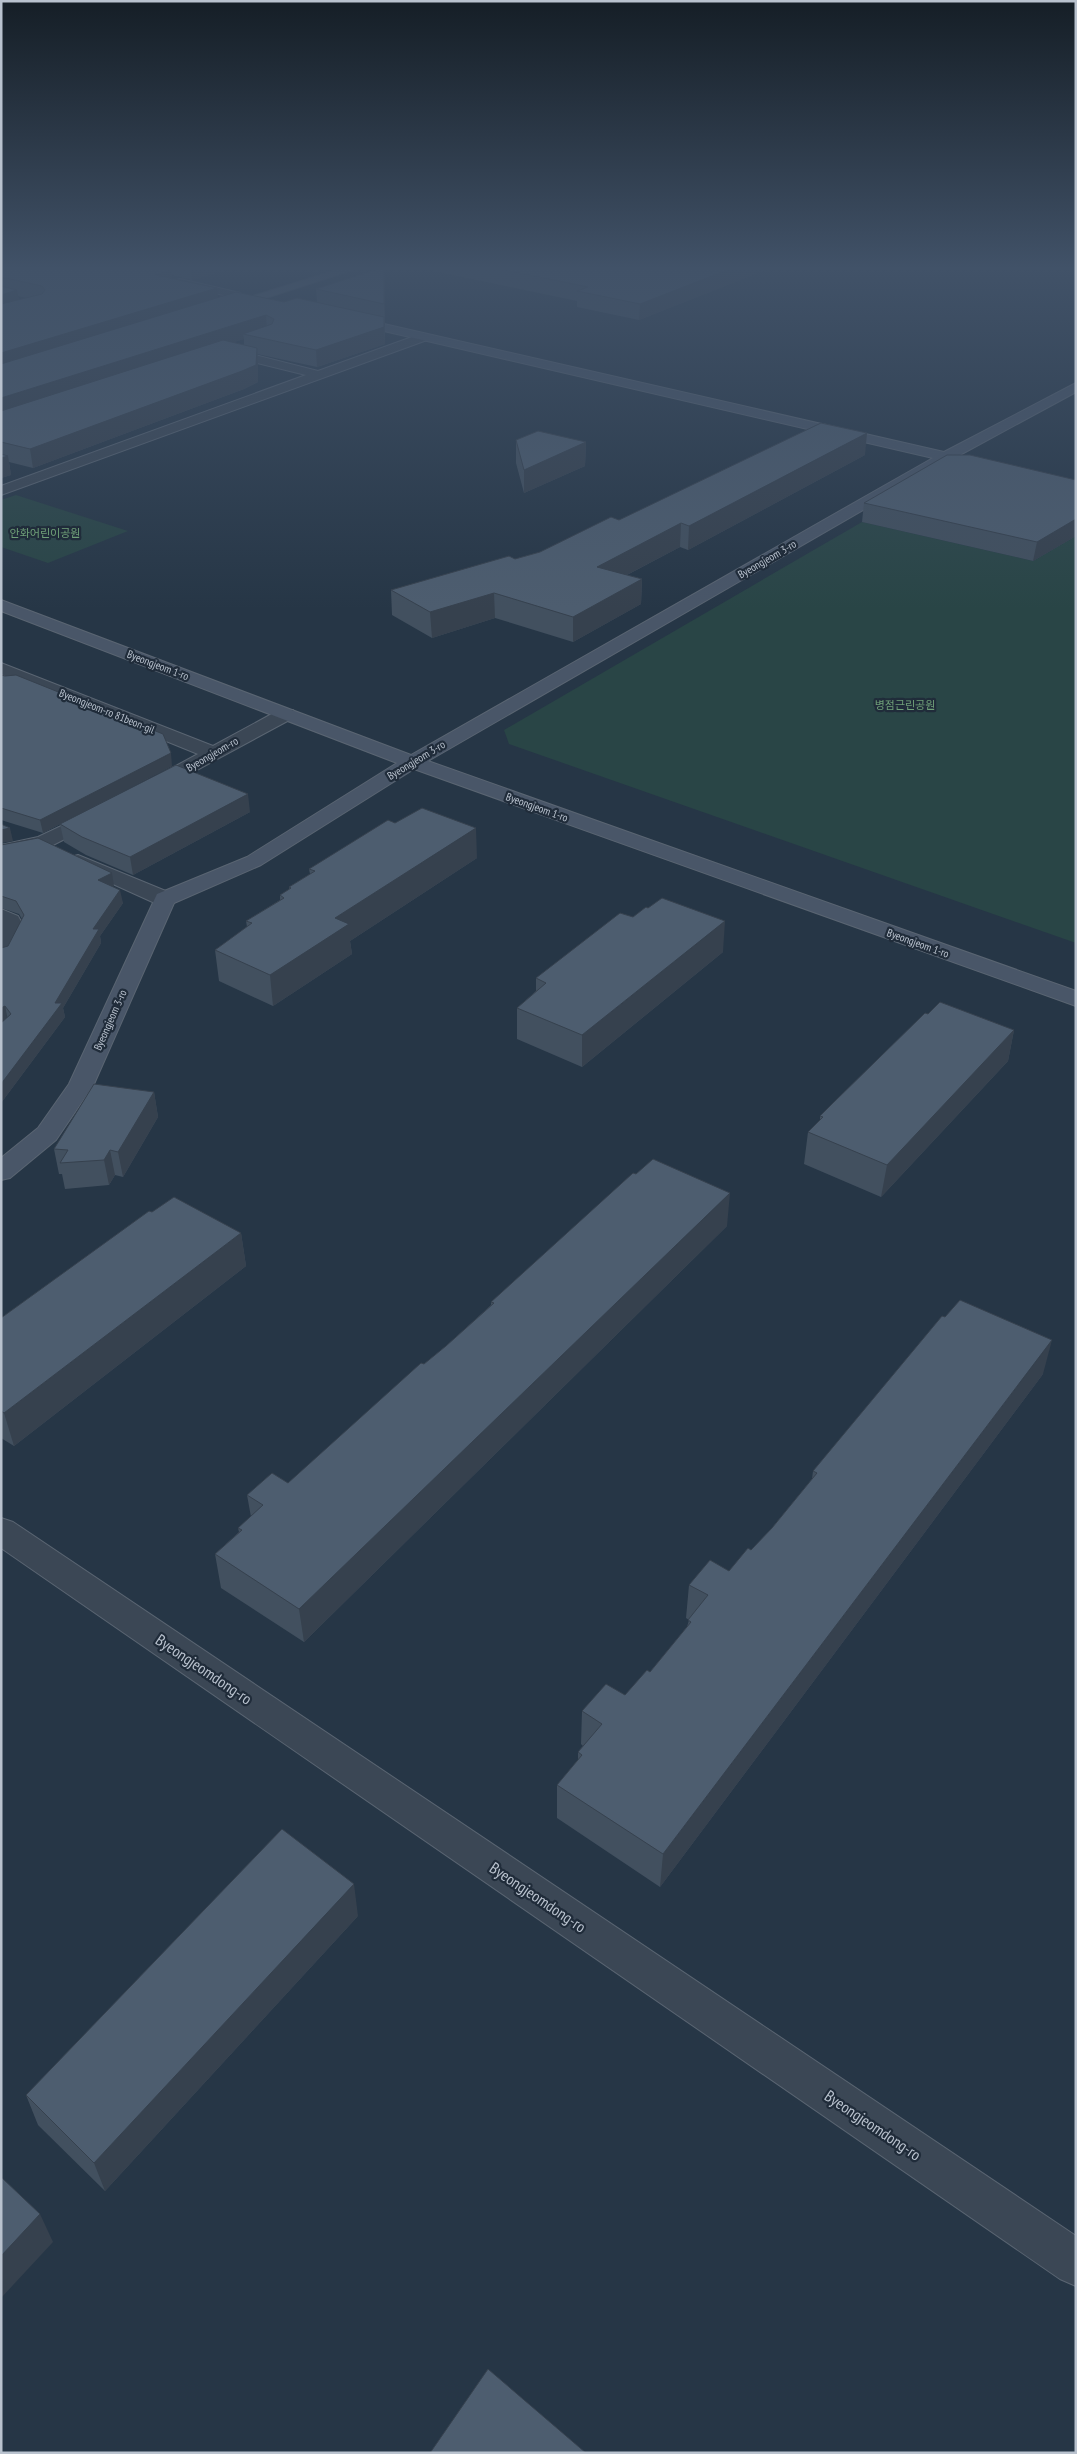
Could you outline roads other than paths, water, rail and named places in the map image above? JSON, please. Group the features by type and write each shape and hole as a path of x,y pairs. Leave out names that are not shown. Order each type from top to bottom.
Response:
{"street":[{"path":"1,491 309,380"},
{"path":"616,380 964,461"},
{"name":"Byeongjeom 3-ro","path":"1,1172 47,1134 81,1084 165,899 254,861 412,762 945,457 1076,387"},
{"path":"20,471 38,477"},
{"name":"Byeongjeom 1-ro","path":"1,605 412,762 1076,1000"},
{"name":"Byeongjeom-ro 81beon-gil","path":"4,672 213,753"},
{"name":"Byeongjeom-ro","path":"138,794 286,714"},
{"path":"1,851 44,842 112,807"},
{"path":"10,830 44,842 78,861 165,899"},
{"path":"1,916 10,921 14,929 1,954"},
{"name":"Byeongjeomdong-ro","path":"1,1531 1076,2263"}],"park label":[{"name":"안화어린이공원","path":"45,533"},
{"name":"병점근린공원","path":"905,705"}]}
